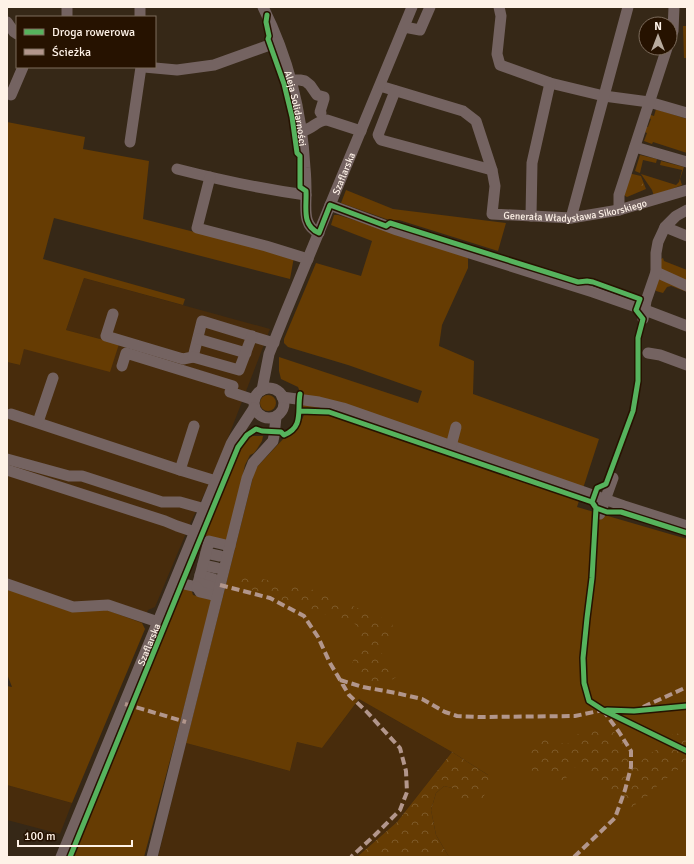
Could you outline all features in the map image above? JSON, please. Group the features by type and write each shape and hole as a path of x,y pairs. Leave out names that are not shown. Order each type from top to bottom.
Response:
{"street":[{"name":"Aleja Solidarności","path":"263,7 272,24 292,80 297,100 304,154 306,216 309,224 319,233"},
{"name":"Szaflarska","path":"262,390 269,354 412,7"},
{"path":"404,27 420,30 430,7"},
{"path":"499,7 501,16 497,54 500,65 550,83 604,96 649,102 687,113"},
{"path":"571,218 628,7"},
{"path":"7,22 16,33"},
{"path":"154,68 177,70 214,66 278,42"},
{"path":"619,210 619,195 664,56"},
{"path":"11,96 23,68"},
{"path":"130,142 143,68"},
{"path":"292,80 295,79 305,81 310,85 315,93 321,96 319,97 315,111 327,120 361,131"},
{"path":"531,216 532,163 550,83"},
{"name":"Generała Władysława Sikorskiego","path":"380,86 463,111 476,121 492,170 495,186 492,214 571,218 619,210 687,190"},
{"path":"395,91 378,134 381,140 492,170"},
{"path":"302,131 308,130 323,117"},
{"path":"634,147 687,162"},
{"path":"177,169 224,181 306,195"},
{"path":"210,177 197,228 266,246 308,259"},
{"path":"330,205 397,230 593,292 644,314 687,326"},
{"path":"644,314 646,302 656,272 656,253 658,242 665,227 676,216 687,210"},
{"path":"665,227 687,236"},
{"path":"656,272 687,286"},
{"path":"113,314 106,336 183,359 193,357 239,370 252,336"},
{"path":"193,357 202,321 274,343"},
{"path":"198,339 246,353"},
{"path":"122,366 126,352 233,386 230,392 254,404 259,415 268,417"},
{"path":"648,353 660,355 687,365"},
{"name":"Szaflarska","path":"268,363 280,398"},
{"path":"38,422 53,378"},
{"path":"254,404 258,393 266,389 280,398 319,402 343,408 687,526"},
{"path":"238,432 282,411 280,398"},
{"name":"Szaflarska","path":"61,857 216,481 232,444 254,404"},
{"path":"11,414 216,481"},
{"path":"152,857 218,569 249,471 256,459 272,441 274,436 268,417"},
{"path":"180,470 194,426"},
{"path":"451,446 456,428"},
{"path":"7,459 69,476 82,476 162,502 180,502 205,509"},
{"path":"7,470 195,532"},
{"path":"600,514 612,478"},
{"path":"175,582 202,568 218,569"},
{"path":"202,568 218,569"},
{"path":"202,568 200,592 218,569"},
{"path":"7,584 74,607 108,606 158,622"}],"shaded area":[{"path":"84,278 270,329 216,469 189,526 155,607 148,610 142,623 104,609 7,588 7,362 20,365 24,348 119,344 66,330"},
{"path":"359,699 452,752 397,822 357,857 158,857 186,743 290,771 297,742 322,748"},
{"path":"7,785 72,803 60,834 7,820"}],"green space":[{"path":"683,26 687,26 687,58 684,58"},
{"path":"656,109 687,119 687,153 653,142 652,144 644,141 647,133 642,131 643,126 648,127 651,119 647,117 648,114 654,116"},
{"path":"7,122 85,137 83,149 149,161 143,219 294,257 290,279 54,218 43,259 185,299 183,305 84,278 66,330 119,344 110,372 24,349 20,365 7,362"},
{"path":"640,155 657,159 656,163 643,160 640,173 635,171"},
{"path":"661,161 684,167 680,179 682,185 654,196 652,190 641,174 676,185 679,182 682,170 660,165"},
{"path":"628,173 641,176 646,189 627,197 622,194"},
{"path":"632,177 639,178 643,184 642,188 628,191"},
{"path":"346,190 393,209 506,223 498,251 399,220 389,220 341,203"},
{"path":"334,215 354,220 468,257 468,268 442,325 439,346 474,361 473,394 599,439 577,507 687,539 687,857 449,857 436,835 431,810 436,793 444,786 457,789 488,775 452,752 359,699 322,748 297,742 290,771 186,743 255,469 285,437 298,428 304,415 298,387 281,379 279,371 279,357 418,403 422,391 348,365 288,347 284,343 284,339 316,263 361,276 372,241 331,225"},
{"path":"663,258 664,261 687,270 687,284 660,270 661,259"},
{"path":"658,278 687,288 687,292 671,286 667,287 663,293 656,291 655,289"},
{"path":"265,395 271,395 276,400 274,409 271,411 265,411 260,406 260,400"},
{"path":"250,436 263,436 262,441 254,453 250,455 245,465 228,542 205,536 226,482 244,443"},
{"path":"236,574 308,588 392,622 393,630 381,650 384,660 402,674 384,684 348,675 361,639 358,627 352,621 324,614 234,584"},
{"path":"184,587 191,589 193,595 212,600 144,857 72,857 112,762"},
{"path":"7,588 104,609 142,623 145,629 72,803 7,785 7,686 12,687 7,674"},
{"path":"595,725 613,731 633,749 634,760 637,765 649,754 663,746 666,738 676,733 687,738 687,759 681,767 656,787 649,795 632,807 624,807 609,790 596,785 588,769 581,767 570,768 566,774 567,782 564,784 557,783 549,770 546,769 540,775 531,770 530,755 532,749 543,738 551,738 559,743 567,744 574,741 580,730"},
{"path":"452,752 488,775 489,785 483,798 467,805 457,800 456,789 444,786 436,793 431,810 436,835 449,857 357,857 397,822"}],"marked path":[{"path":"220,585 270,598 304,616 318,637 330,663 349,695 400,748 406,771 407,792 400,810 351,857"},
{"path":"340,680 363,687 422,699 445,712 457,716 575,716 603,710"},
{"path":"643,707 687,687"},
{"path":"125,704 186,722"},
{"path":"574,857 615,818 631,767 631,751 605,713"}],"cycle path":[{"path":"267,15 266,22 269,36 268,39 284,84 292,117 297,153 300,156 300,187 306,191 306,215 307,220 313,230 319,233 330,205 386,226 390,223 578,282 593,282 640,299 636,310 643,319 638,338 638,381 633,411 606,484 597,488 592,502"},
{"path":"70,857 238,447 247,435 256,429 262,431 281,432 284,435 295,428 298,418 300,394"},
{"path":"300,411 329,412 592,502 596,508 592,578 583,658 584,683 589,701 603,710 687,751"},
{"path":"596,508 607,512 621,512 687,533"},
{"path":"607,710 634,711 687,706"}]}
